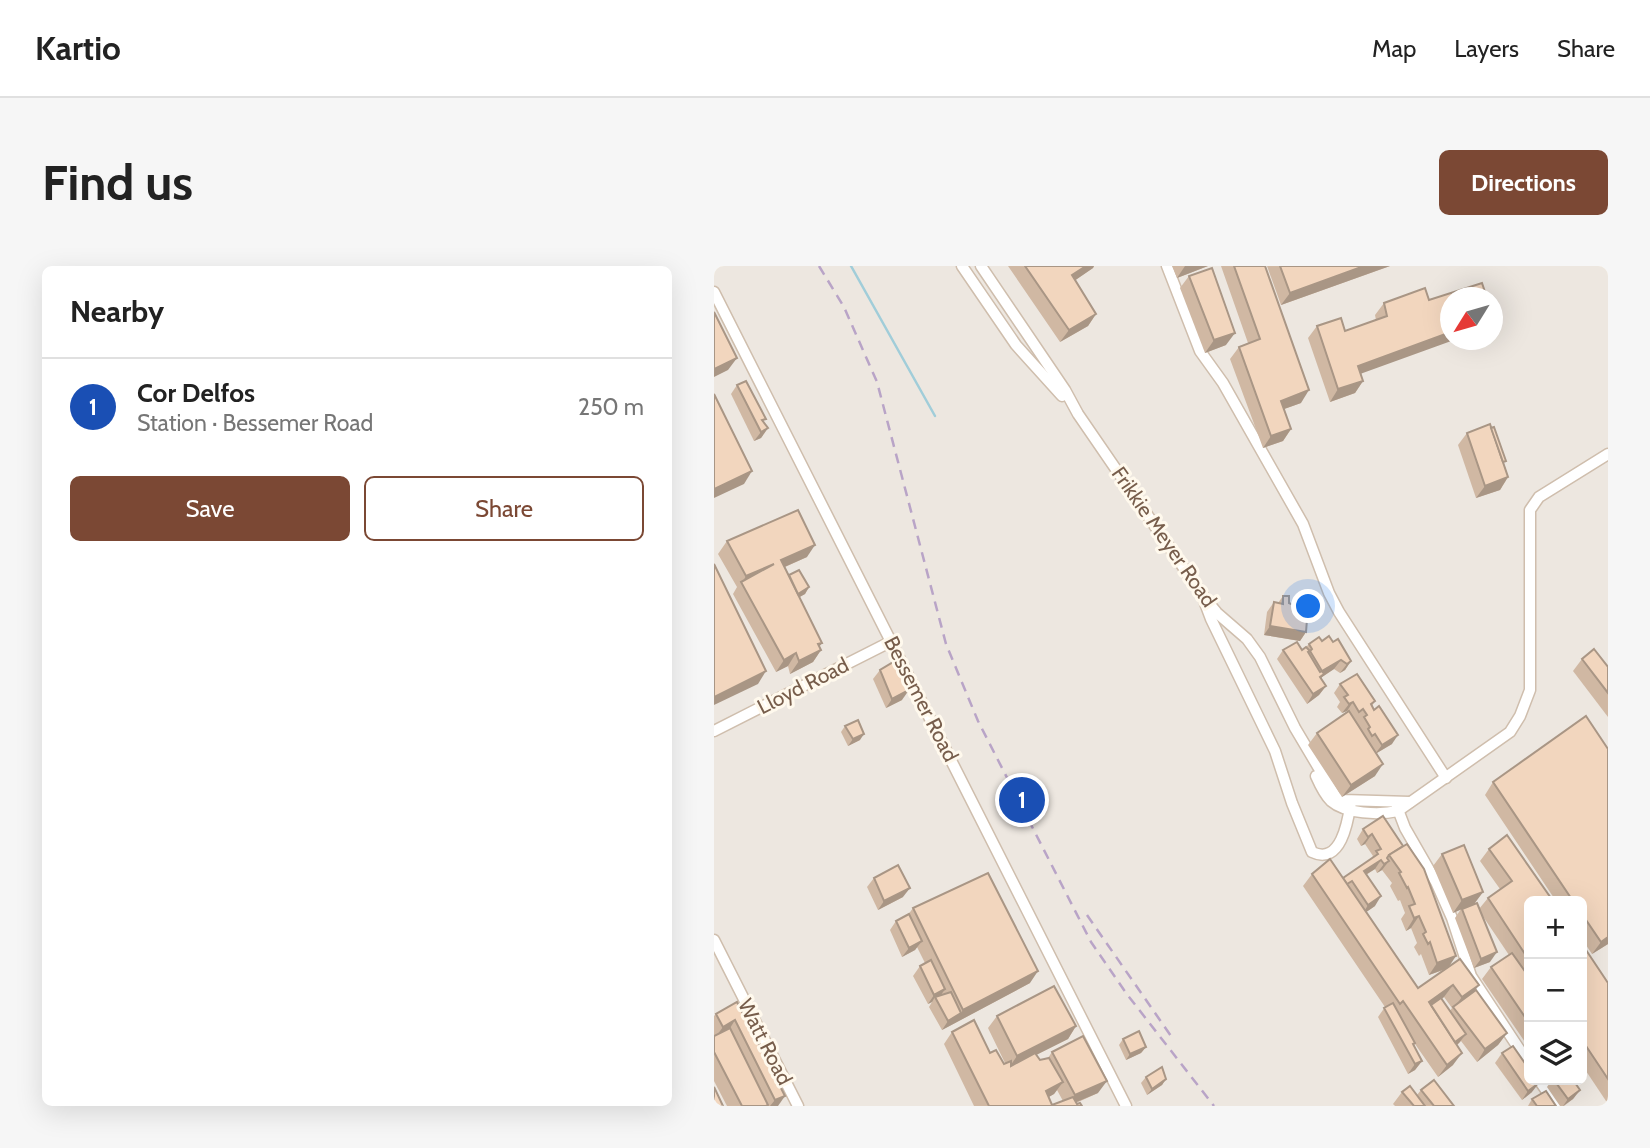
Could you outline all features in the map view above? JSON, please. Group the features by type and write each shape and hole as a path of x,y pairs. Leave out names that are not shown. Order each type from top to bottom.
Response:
{"street":[{"name":"Frikkie Meyer Road","path":"962,266 1016,345 1078,414"},
{"name":"Frikkie Meyer Road","path":"981,266 1058,379 1078,414 1203,596 1211,607 1247,639 1260,657 1295,729 1336,797 1351,804"},
{"path":"1167,266 1200,351 1223,383 1303,524 1339,612 1446,778"},
{"name":"Bessemer Road","path":"714,292 1126,1106"},
{"path":"1203,596 1210,619 1275,751 1312,852 1326,854 1336,848 1343,836 1351,804 1397,807 1410,802 1510,732 1520,716 1530,690 1529,514 1532,505 1562,481 1608,454"},
{"name":"Lloyd Road","path":"714,732 891,641"},
{"path":"1397,807 1452,918 1471,976 1524,1056"},
{"name":"Watt Road","path":"714,940 798,1106"},
{"path":"1542,1085 1557,1106"}],"shaded area":[{"path":"714,266 1608,266 1608,1106 714,1106"}],"building":[{"path":"1025,266 1086,266 1072,275 1096,314 1069,330"},
{"path":"1234,266 1265,266 1309,390 1281,401 1291,429 1271,436 1239,347 1260,339"},
{"path":"1280,266 1364,266 1290,293"},
{"path":"1212,268 1235,333 1214,340 1189,276"},
{"path":"1425,288 1429,300 1440,296 1440,336 1358,366 1363,381 1338,389 1317,326 1341,318 1345,331 1387,316 1384,303"},
{"path":"714,312 737,358 714,369"},
{"path":"746,381 766,419 762,420 768,428 761,432 737,385"},
{"path":"714,394 752,471 714,489"},
{"path":"1490,424 1508,477 1485,486 1467,433"},
{"path":"1494,427 1506,461 1503,462 1491,428"},
{"path":"798,510 815,545 781,560 822,643 818,644 821,650 799,661 796,653 784,660 741,582 774,564 746,576 727,541"},
{"path":"714,564 766,671 714,697"},
{"path":"799,570 809,587 798,594 789,575"},
{"path":"1299,594 1309,595 1306,632 1270,626 1274,602 1283,604 1283,596 1289,596 1289,603 1298,607"},
{"path":"1329,636 1333,642 1338,639 1351,661 1347,664 1341,660 1322,671 1310,651 1312,649 1309,644 1319,637 1322,641"},
{"path":"1297,642 1302,650 1306,647 1320,672 1324,674 1320,677 1326,686 1313,694 1283,650"},
{"path":"1594,649 1608,667 1608,693 1582,659"},
{"path":"895,661 909,690 892,699 880,670"},
{"path":"1357,674 1375,701 1371,704 1374,710 1379,706 1398,735 1382,745 1368,729 1370,727 1364,717 1367,715 1363,709 1359,712 1353,702 1349,704 1344,697 1348,695 1340,684"},
{"path":"1349,711 1383,764 1351,785 1317,733"},
{"path":"1586,716 1608,749 1608,937 1601,942 1587,921 1587,896 1570,896 1493,782"},
{"path":"858,720 864,734 853,739 845,726"},
{"path":"1383,816 1403,846 1389,855 1389,861 1384,864 1381,860 1364,871 1381,896 1368,905 1352,881 1347,884 1343,878 1378,854 1376,851 1381,849 1372,834 1368,837 1363,829"},
{"path":"1507,835 1550,896 1524,896 1524,952 1488,898 1512,881 1489,849"},
{"path":"1407,844 1424,869 1456,956 1437,963 1430,942 1428,944 1423,934 1426,932 1419,916 1414,918 1409,906 1415,904 1408,887 1389,855"},
{"path":"1464,845 1483,892 1462,900 1442,854"},
{"path":"1330,859 1418,988 1460,959 1479,985 1462,997 1453,985 1429,1002 1462,1053 1447,1065 1403,1001 1400,1004 1312,874"},
{"path":"898,865 910,888 884,901 874,878"},
{"path":"988,873 1038,971 963,1010 913,908"},
{"path":"1477,903 1497,952 1481,959 1462,909"},
{"path":"909,914 922,941 909,948 896,921"},
{"path":"1587,952 1608,983 1608,1079 1587,1048"},
{"path":"1512,953 1524,970 1524,1016 1491,967"},
{"path":"931,960 945,989 934,995 920,966"},
{"path":"1054,986 1076,1026 1017,1056 997,1016"},
{"path":"1476,990 1507,1033 1485,1049 1453,1007"},
{"path":"951,992 961,1013 948,1021 935,997"},
{"path":"1441,998 1466,1034 1455,1042 1431,1005"},
{"path":"737,1002 785,1096 775,1100 735,1020 723,1027 716,1014"},
{"path":"1393,1003 1422,1061 1415,1064 1384,1008"},
{"path":"974,1020 990,1053 996,1050 1004,1064 1011,1061 1011,1066 1035,1053 1040,1060 1049,1058 1063,1082 1046,1091 1052,1105 1073,1097 1077,1104 1082,1106 989,1106 952,1032"},
{"path":"730,1028 768,1105 766,1106 742,1106 714,1052 714,1036"},
{"path":"1139,1031 1146,1047 1130,1054 1123,1039"},
{"path":"1083,1036 1107,1081 1075,1095 1052,1052"},
{"path":"1513,1046 1524,1062 1524,1085 1536,1085 1528,1091 1502,1053"},
{"path":"1162,1067 1166,1079 1152,1089 1146,1077"},
{"path":"1434,1080 1454,1106 1434,1106 1421,1090"},
{"path":"1558,1085 1576,1085 1580,1090 1568,1099"},
{"path":"1410,1086 1425,1106 1414,1106 1402,1092"},
{"path":"714,1087 723,1106 714,1106"},
{"path":"1546,1091 1556,1106 1537,1106 1532,1099"}],"waterway":[{"path":"851,266 935,416"}],"railway":[{"path":"819,266 844,307 877,382 946,644 978,721 1091,942 1126,993 1214,1106"},
{"path":"1087,915 1171,1036"}],"place":[{"name":"Cor Delfos","path":"1022,800"}]}
